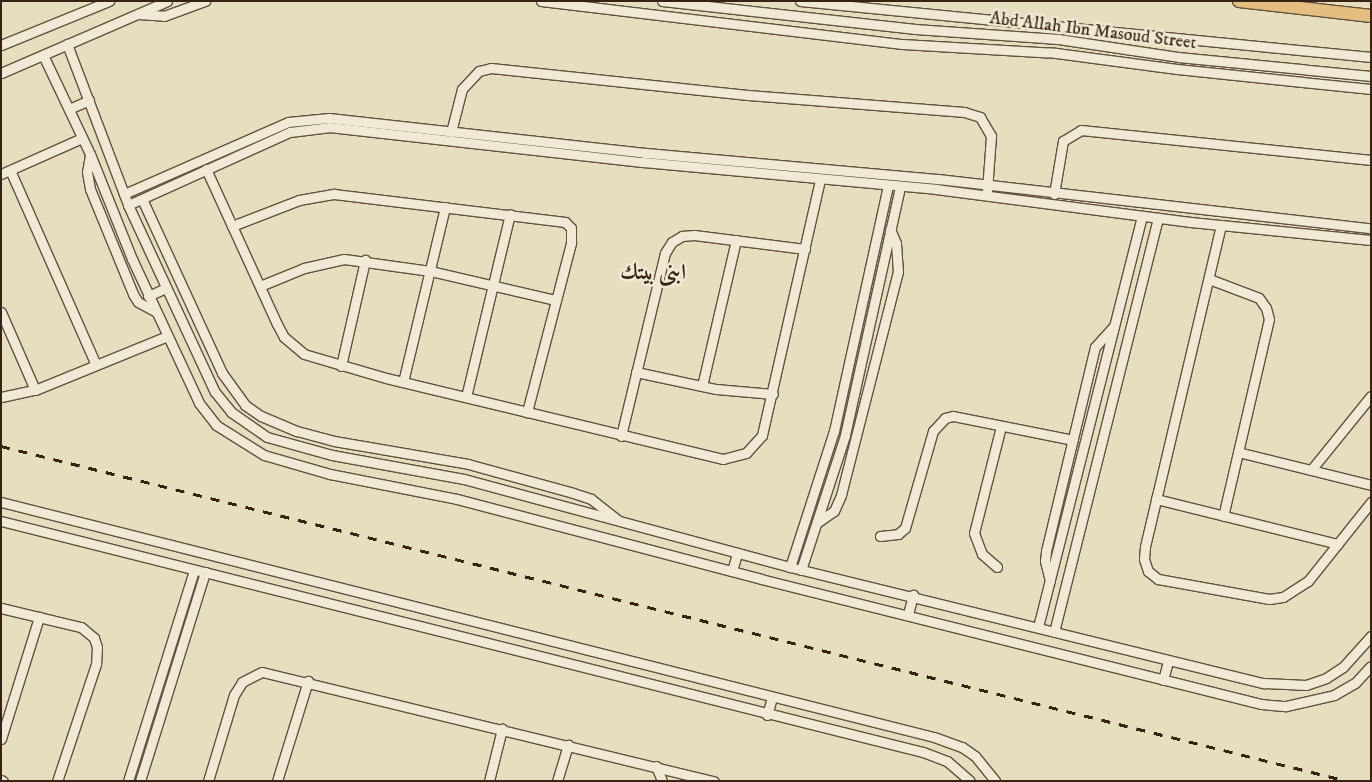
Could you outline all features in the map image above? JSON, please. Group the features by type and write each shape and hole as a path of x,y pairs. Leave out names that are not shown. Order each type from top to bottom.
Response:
{"highway":[{"path":"1239,1 1371,16"}],"street":[{"path":"1,45 109,1"},
{"path":"1,73 167,1"},
{"path":"138,14 164,16 205,1"},
{"path":"541,1 850,38 1056,53 1177,70 1371,89"},
{"path":"660,15 662,1"},
{"name":"Abd Allah Ibn Masoud Street","path":"662,1 851,23 1058,39 1178,57 1371,76"},
{"name":"Abd Allah Ibn Masoud Street","path":"800,1 1371,57"},
{"path":"755,26 756,12"},
{"path":"850,38 851,23"},
{"path":"1056,53 1058,39"},
{"path":"67,44 128,205 215,392 231,412 267,437 293,445 368,462 464,480 790,568 913,596 1168,661 1264,683 1306,684 1343,667 1371,636"},
{"path":"43,54 90,154 148,296 199,402 216,425 264,455 339,476 457,499 732,571 1261,704 1286,706 1334,695 1355,682 1371,666"},
{"path":"1177,70 1178,57"},
{"path":"1272,79 1274,67"},
{"path":"451,132 462,89 479,71 491,68 777,98 964,112 980,117 989,128 992,144 987,196"},
{"path":"68,109 89,100"},
{"path":"128,205 206,169 267,136 288,122 315,118 842,170 1371,228"},
{"path":"399,136 400,126"},
{"path":"124,194 267,136 316,127 820,180 900,186 1190,222 1371,240"},
{"path":"1054,194 1063,141 1081,130 1371,160"},
{"path":"82,138 6,172 96,365"},
{"path":"537,151 538,141"},
{"path":"90,154 87,172 90,189 133,294 138,302 155,311"},
{"path":"206,169 284,336 293,346 316,360 702,456 736,458 751,449 762,435 773,394 820,180"},
{"path":"841,182 842,170"},
{"path":"790,568 834,431 888,186"},
{"path":"801,570 845,435 900,186"},
{"path":"232,226 299,200 334,194 558,220 571,228 571,243 527,412"},
{"path":"142,199 208,344 232,390 245,405 260,416 297,431 370,448 468,464 591,499 620,522"},
{"path":"403,382 445,207"},
{"path":"1190,222 1192,209"},
{"path":"466,397 510,214"},
{"path":"1038,628 1142,216"},
{"path":"1054,632 1158,218"},
{"path":"1222,225 1156,499 1144,559 1148,571 1158,579 1269,599 1283,597 1308,581 1371,502"},
{"path":"818,522 834,511 841,495 898,272 896,243 890,229"},
{"path":"621,436 665,253 672,242 682,236 694,235 805,249"},
{"path":"702,386 736,240"},
{"path":"260,286 324,262 365,260 430,270 556,300"},
{"path":"341,366 365,260"},
{"path":"1208,279 1259,298 1269,313 1223,516"},
{"path":"148,296 166,288"},
{"path":"1,312 36,390"},
{"path":"1050,581 1045,561 1095,347 1114,326"},
{"path":"1,398 36,390 167,336"},
{"path":"196,351 208,344"},
{"path":"636,372 702,386 773,394"},
{"path":"1311,470 1371,396"},
{"path":"880,536 898,534 905,528 937,424 953,416 1073,440"},
{"path":"997,567 982,554 974,533 1001,426"},
{"path":"293,445 297,431"},
{"path":"368,462 370,448"},
{"path":"1238,452 1371,485"},
{"path":"464,480 468,464"},
{"path":"1156,499 1338,544"},
{"path":"1,502 948,741 975,756 995,781"},
{"path":"1,521 936,756 958,768 970,781"},
{"path":"732,571 737,554"},
{"path":"128,781 194,570"},
{"path":"140,781 205,572"},
{"path":"908,614 913,596"},
{"path":"184,601 195,604"},
{"path":"390,618 394,601"},
{"path":"1,608 81,627 94,638 97,646 96,664 57,781"},
{"path":"1,739 39,617"},
{"path":"547,658 552,641"},
{"path":"1163,680 1168,661"},
{"path":"208,781 234,695 242,682 262,672 308,681 714,781"},
{"path":"678,692 683,675"},
{"path":"277,781 308,681"},
{"path":"767,715 772,697"},
{"path":"489,781 502,729"},
{"path":"557,781 568,745"},
{"path":"656,766 662,781"}],"railway":[{"path":"1,446 1348,781"}],"district":[{"name":"ابنى بيتك","path":"653,273"}]}
